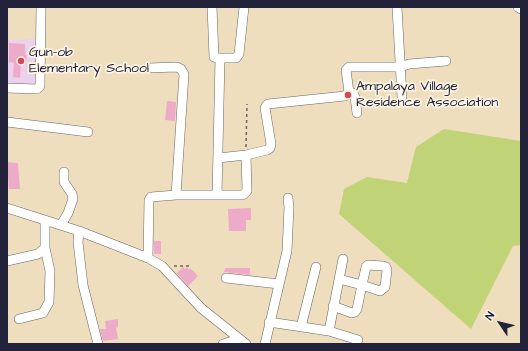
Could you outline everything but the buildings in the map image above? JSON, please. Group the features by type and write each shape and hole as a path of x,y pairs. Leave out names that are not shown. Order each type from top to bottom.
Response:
{"street":[{"path":"7,88 37,89 40,86 41,7"},
{"path":"212,7 214,57 220,58 236,58 239,54 244,7"},
{"path":"397,7 402,97"},
{"path":"217,195 220,58"},
{"path":"349,92 346,70 348,67 400,67 409,64 446,61"},
{"path":"148,68 177,67 181,69 184,74 176,195"},
{"path":"218,158 246,155 270,148 271,144 265,108 268,104 345,96 349,92"},
{"path":"349,92 353,93 355,97 357,113"},
{"path":"7,122 88,132"},
{"path":"148,258 149,200 151,197 176,195 243,195 247,190 246,155"},
{"path":"61,225 68,213 73,199 72,194 64,182 64,172"},
{"path":"265,344 287,251 288,198"},
{"path":"7,208 79,231 148,258 162,266 200,308 242,341"},
{"path":"19,320 43,313 49,302 50,271 45,248 45,220"},
{"path":"79,231 78,242 83,285 98,344"},
{"path":"7,261 38,254 45,248"},
{"path":"329,331 343,259"},
{"path":"301,327 316,268"},
{"path":"226,278 279,284"},
{"path":"333,306 352,313 357,309 362,285 339,279"},
{"path":"269,322 329,331 358,340"},
{"path":"223,344 242,341"}],"path":[{"path":"246,155 247,104"},
{"path":"162,266 189,266"}],"shaded area":[{"name":"Gun-ob Elementary School","path":"36,39 35,86 7,83 7,40"}],"green space":[{"path":"444,129 521,141 521,245 513,246 471,329 339,214 344,189 367,177 407,183 416,147"}],"place":[{"name":"Gun-ob Elementary School","path":"21,61"},
{"name":"Ampalaya Village Residence Association","path":"348,95"}]}
